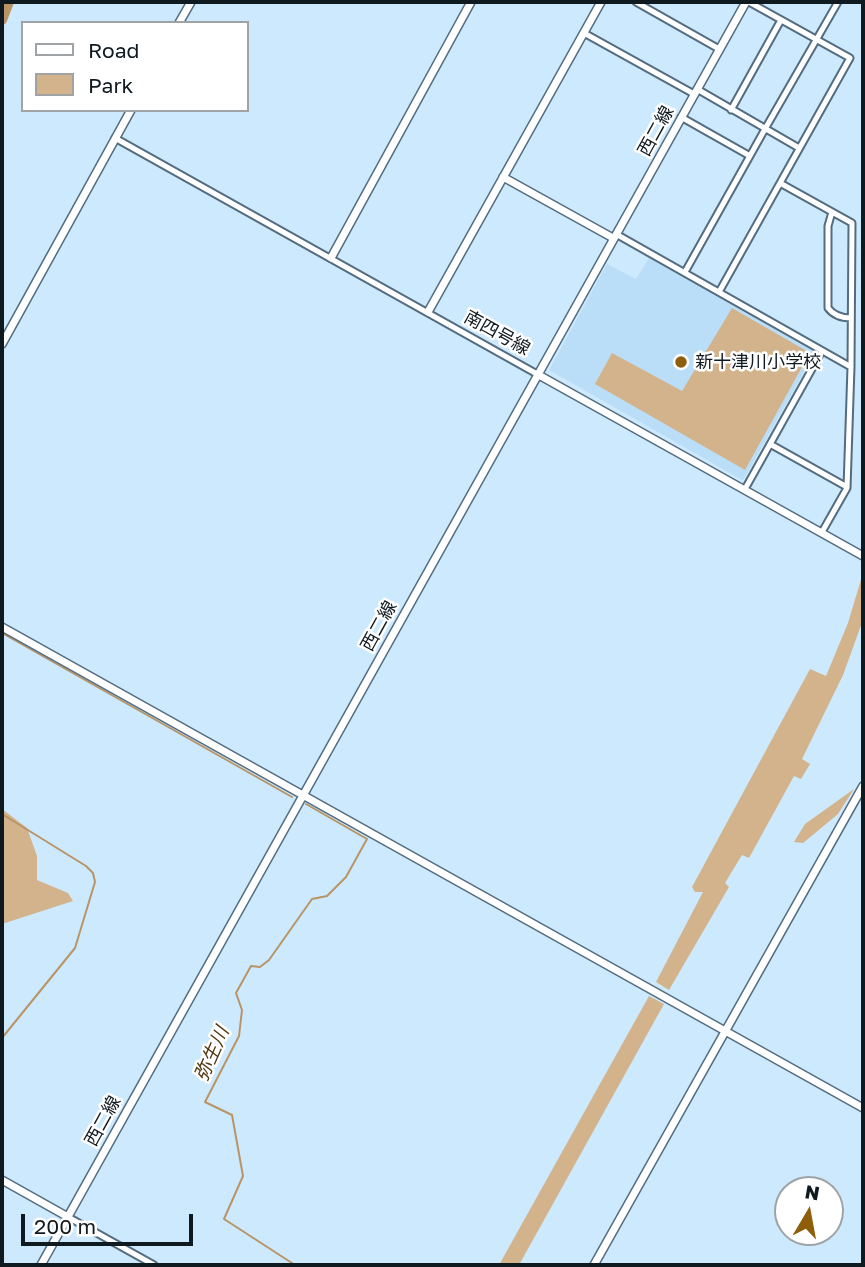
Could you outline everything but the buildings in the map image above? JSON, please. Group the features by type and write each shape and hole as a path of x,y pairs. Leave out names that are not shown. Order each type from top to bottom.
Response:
{"street":[{"path":"180,21 191,2"},
{"path":"428,312 600,2"},
{"path":"636,2 719,49"},
{"path":"719,292 850,58 747,2"},
{"name":"西二線","path":"41,1265 747,2"},
{"path":"685,272 838,2"},
{"path":"331,258 468,3"},
{"path":"731,110 781,20"},
{"path":"584,33 799,148"},
{"path":"2,344 130,112"},
{"path":"681,117 750,156"},
{"name":"南四号線","path":"115,138 863,556"},
{"path":"503,177 685,272 851,367"},
{"path":"780,183 852,223 847,488 822,532"},
{"path":"832,212 828,226 828,308 831,313 851,318"},
{"path":"745,489 822,351"},
{"path":"770,444 847,488"},
{"path":"2,627 863,1108"},
{"path":"594,1265 863,786"},
{"path":"2,1180 154,1265"}],"shaded area":[{"name":"新十津川小学校","path":"649,258 813,351 814,354 742,480 549,370 607,264 636,279"}],"green space":[{"path":"732,308 805,350 807,358 745,470 595,384 612,353 682,391"},
{"path":"863,573 863,620 843,675 802,759 810,764 801,779 794,776 749,858 742,855 725,883 729,887 669,990 656,982 703,892 695,892 692,887 810,669 826,676 848,623"},
{"path":"854,789 838,814 803,843 794,842 805,824"},
{"path":"2,809 27,828 37,856 37,880 68,893 73,901 2,924"},
{"path":"649,996 664,1004 519,1265 499,1265"}],"waterway":[{"path":"2,20 9,2"},
{"name":"弥生川","path":"2,633 292,797"},
{"name":"弥生川","path":"295,1265 224,1219 243,1176 232,1115 205,1102 239,1036 242,1010 236,993 251,966 260,967 269,960 312,899 327,896 346,877 367,839 306,804"},
{"path":"2,814 86,866 93,873 95,882 75,948 2,1038"}],"place":[{"name":"新十津川小学校","path":"681,362"}]}
